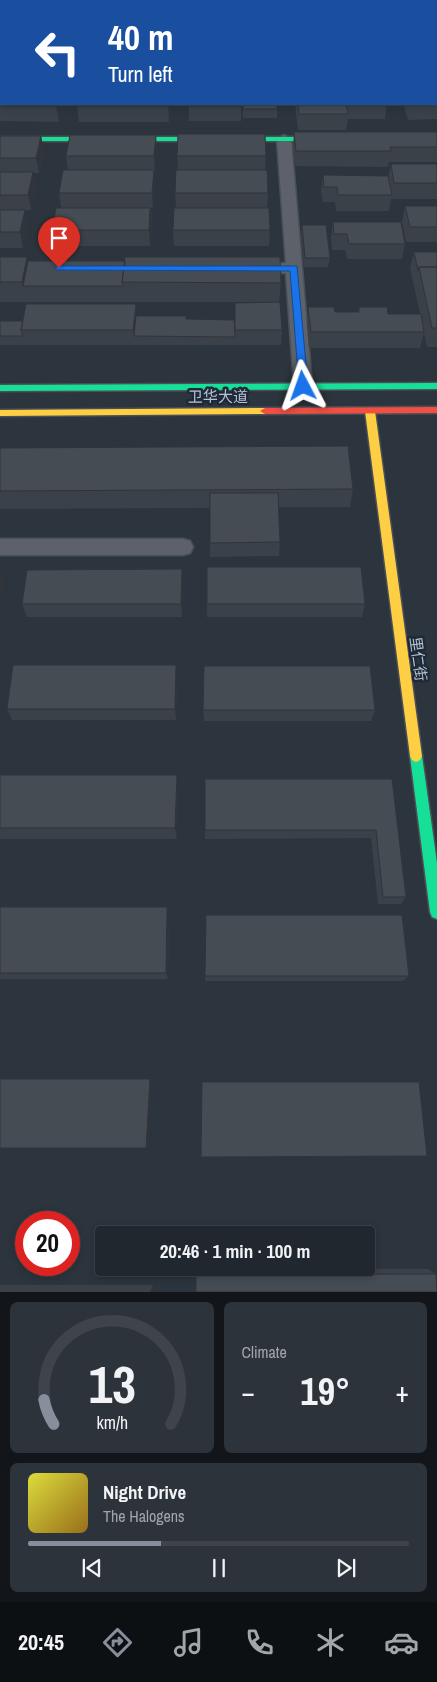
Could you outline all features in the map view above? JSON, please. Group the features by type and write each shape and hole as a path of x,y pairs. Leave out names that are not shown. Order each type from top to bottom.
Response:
{"street":[{"path":"0,139 342,139"},
{"name":"卫华大道","path":"0,388 437,386"},
{"name":"卫华大道","path":"0,413 437,410"},
{"name":"里仁街","path":"370,411 437,912"}],"lane":[{"path":"284,139 303,386"},
{"path":"236,268 294,268"},
{"path":"0,547 183,547"}],"building":[{"path":"0,105 56,105 56,106"},
{"path":"77,105 168,105 168,106"},
{"path":"189,105 241,105 241,106"},
{"path":"243,105 277,105 277,109 243,109"},
{"path":"298,105 346,105 348,114 299,114"},
{"path":"294,132 437,132 437,147 390,147 391,151 296,151"},
{"path":"178,134 265,134 266,156 177,156"},
{"path":"70,135 156,135 154,156 66,156"},
{"path":"0,136 41,136 36,158 0,158"},
{"path":"391,164 437,164 437,183 394,183"},
{"path":"63,170 154,170 152,193 59,193"},
{"path":"176,170 267,170 268,193 175,193"},
{"path":"0,172 33,172 28,195 0,195"},
{"path":"323,175 388,176 392,195 338,195 337,187 324,187"},
{"path":"405,206 437,206 437,227 410,227"},
{"path":"56,208 150,208 149,230 52,230"},
{"path":"174,208 269,208 270,230 173,230"},
{"path":"0,210 25,210 20,232 0,232"},
{"path":"333,222 401,222 405,244 349,244 347,234 334,234"},
{"path":"302,225 326,225 330,258 305,258"},
{"path":"414,252 437,252 437,267 419,267 418,271"},
{"path":"0,257 27,257 22,282 0,282"},
{"path":"125,257 280,257 281,283 122,282"},
{"path":"28,261 125,261 123,286 23,286"},
{"path":"419,267 437,267 437,328 432,328"},
{"path":"280,302 282,330 235,330 235,303"},
{"path":"26,304 136,304 133,330 21,330"},
{"path":"308,307 334,307 335,312 359,312 359,307 387,307 388,314 421,314 424,332 311,332"},
{"path":"136,316 186,316 186,319 234,320 235,337 134,336"},
{"path":"0,321 23,321 21,330 23,336 0,336"},
{"path":"348,446 353,489 0,491 0,448"},
{"path":"210,493 278,493 280,542 210,543"},
{"path":"207,567 361,567 365,604 207,604"},
{"path":"182,569 181,604 22,604 27,570"},
{"path":"13,665 176,665 175,709 7,709"},
{"path":"204,666 370,666 375,710 203,710"},
{"path":"0,775 177,775 175,828 0,828"},
{"path":"205,779 392,779 406,897 383,897 376,830 205,830"},
{"path":"0,907 167,907 166,973 0,973"},
{"path":"206,915 402,915 409,976 205,976"},
{"path":"0,1079 150,1079 146,1148 0,1148"},
{"path":"202,1082 419,1082 427,1156 201,1157"},
{"path":"375,1274 436,1274 437,1292 196,1292 196,1276 375,1276"}],"traffic: fast":[{"path":"0,139 331,139"},
{"path":"0,388 437,386"},
{"path":"416,756 437,912"}],"traffic: slow":[{"path":"0,413 265,411"},
{"path":"370,411 416,756"}],"traffic: jam":[{"path":"265,411 437,410"}],"route":[{"path":"59,268 294,268 303,386"}]}
